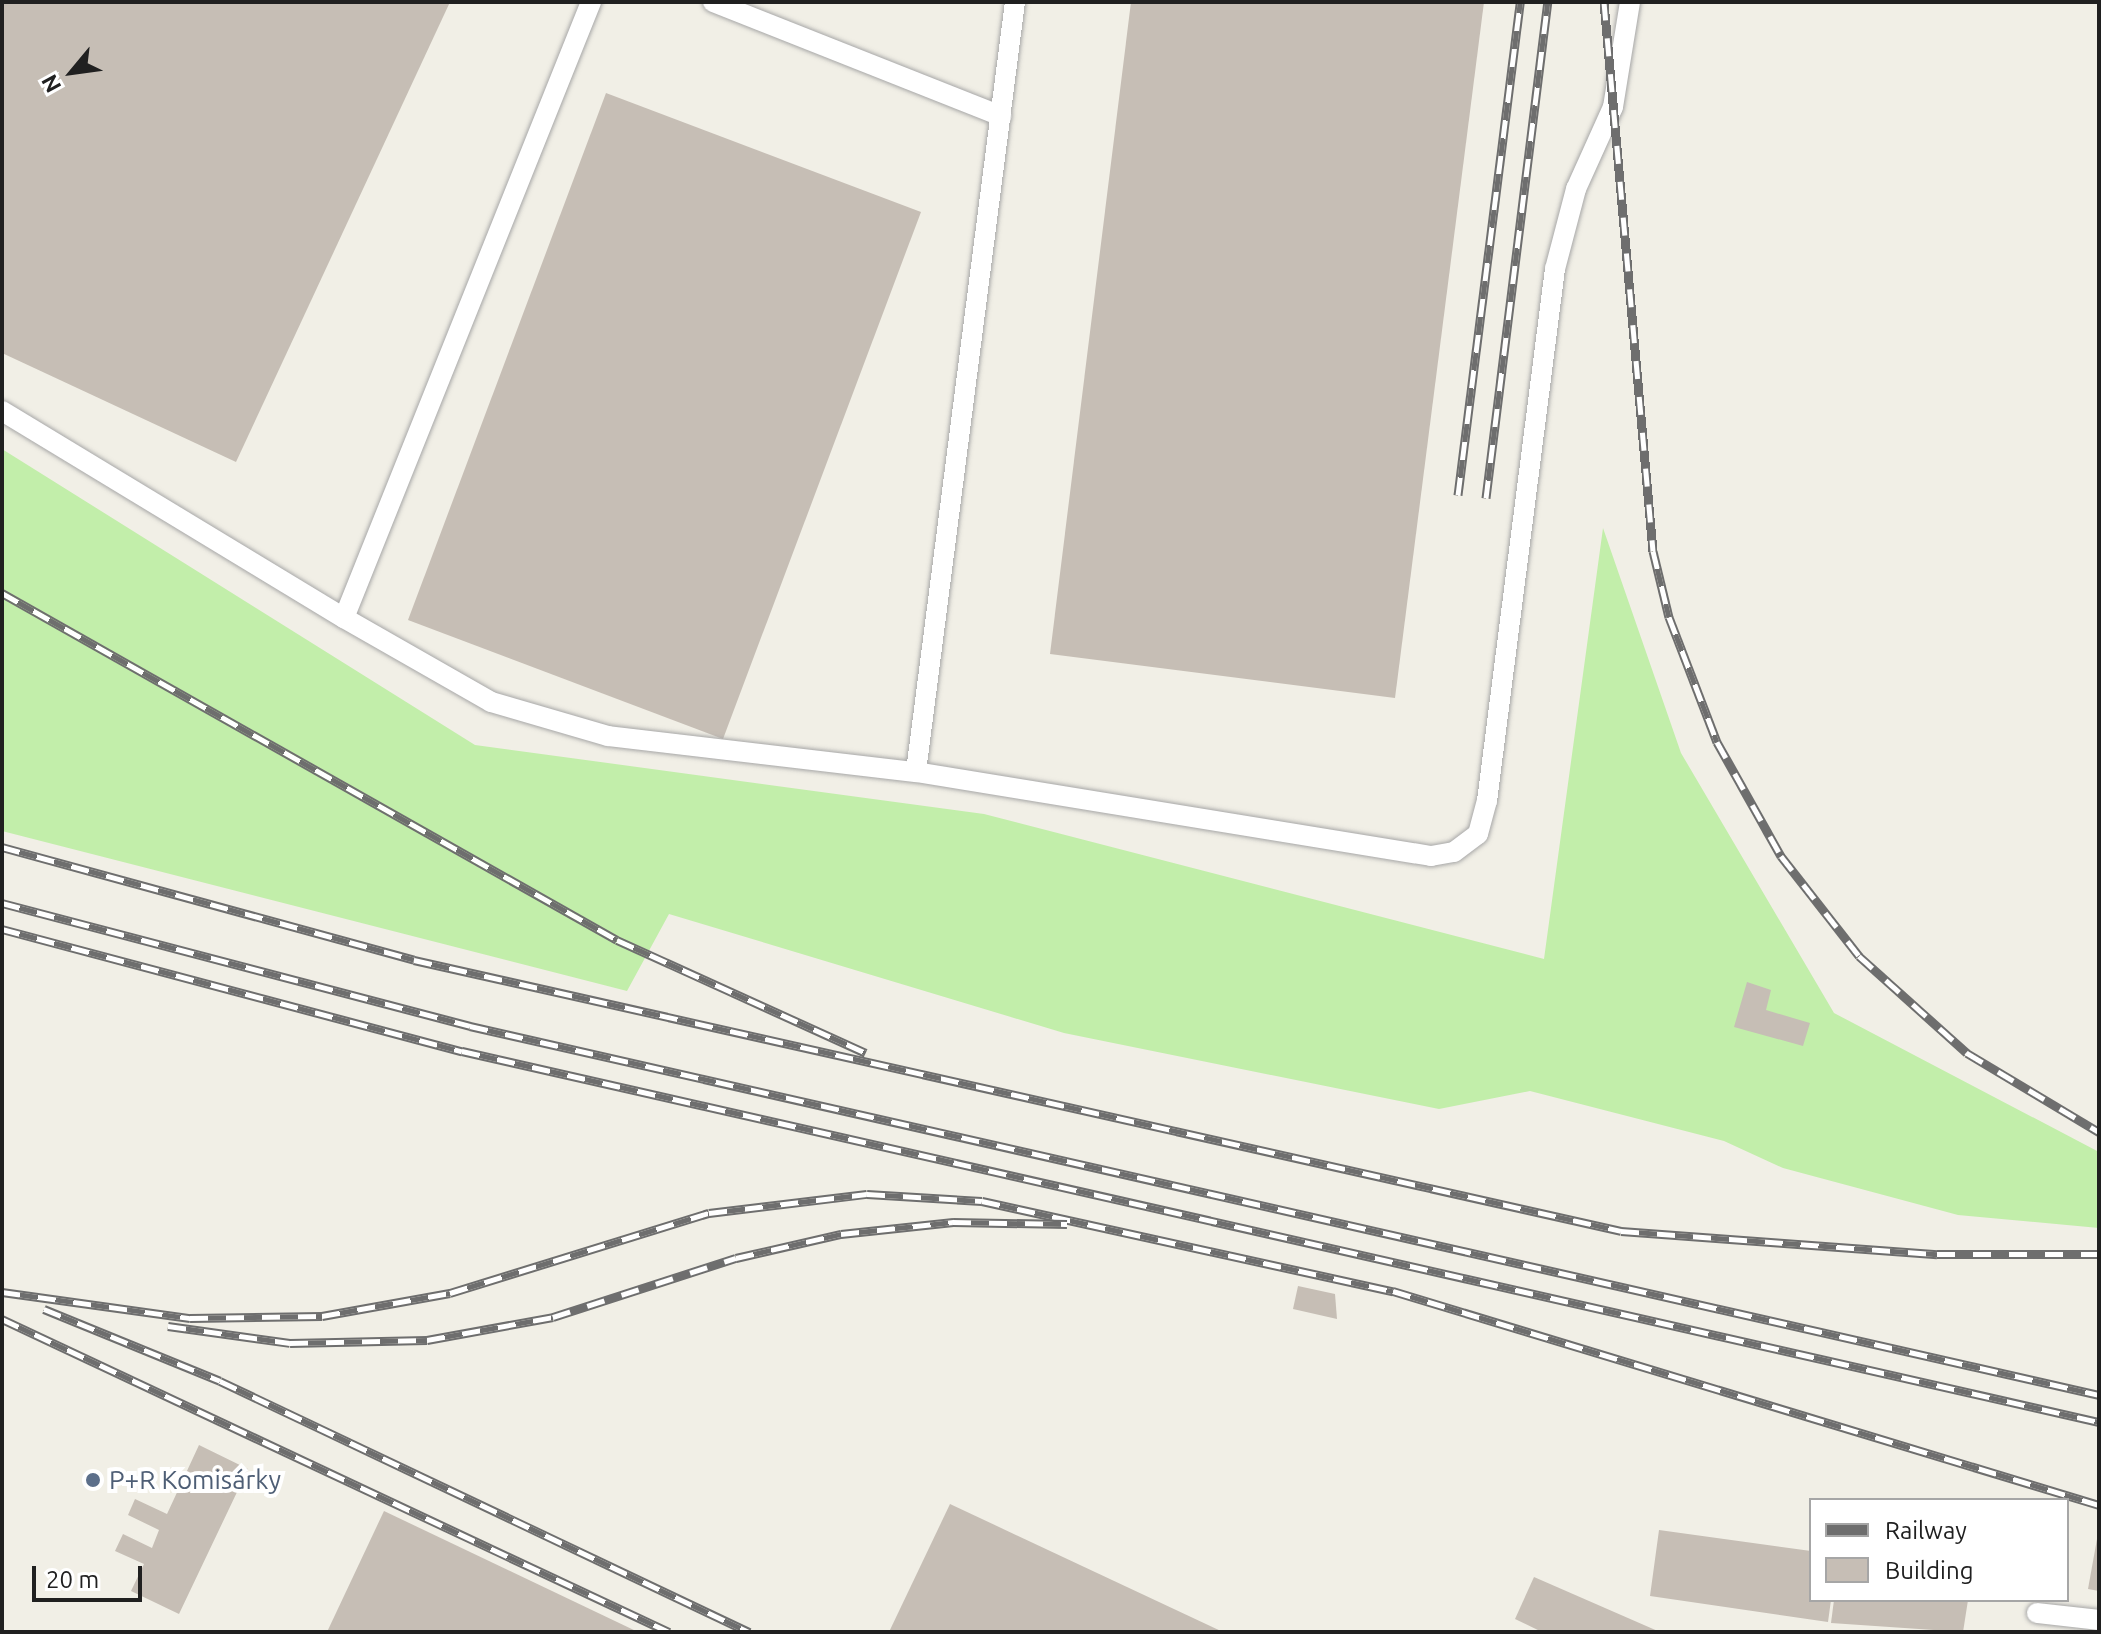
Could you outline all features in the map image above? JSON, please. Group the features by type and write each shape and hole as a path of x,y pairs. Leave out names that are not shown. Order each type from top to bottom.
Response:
{"lane":[{"path":"344,618 591,2"},
{"path":"713,2 1001,116"},
{"path":"916,772 1015,2"},
{"path":"2,411 344,618 491,702 608,736 916,772 1382,851 1431,856 1454,852 1478,834 1555,269 1576,189 1613,107 1630,2"},
{"path":"2037,1613 2099,1620"}],"green space":[{"path":"2,449 475,745 984,814 1544,959 1603,528 1681,753 1834,1013 2099,1152 2099,1228 1958,1215 1783,1168 1724,1141 1530,1091 1439,1109 1064,1033 669,914 627,991 2,831"}],"building":[{"path":"2,2 450,2 236,462 2,353"},
{"path":"1131,2 1484,2 1395,698 1050,654"},
{"path":"606,93 921,212 723,739 408,620"},
{"path":"1747,982 1771,990 1766,1010 1810,1023 1803,1046 1734,1027"},
{"path":"1298,1286 1335,1294 1337,1319 1293,1309"},
{"path":"199,1445 248,1469 179,1614 131,1591 144,1564 115,1551 123,1534 152,1548 159,1530 128,1515 135,1499 167,1514"},
{"path":"950,1504 1223,1632 889,1632"},
{"path":"384,1511 638,1632 327,1632"},
{"path":"1659,1530 1809,1551 1809,1602 1831,1602 1828,1622 1650,1596"},
{"path":"2099,1540 2099,1591 2088,1589"},
{"path":"1534,1577 1660,1632 1542,1632 1515,1619"},
{"path":"1834,1602 1968,1602 1963,1632 1831,1623"}],"railway":[{"path":"1458,495 1520,2"},
{"path":"1486,498 1548,2"},
{"path":"1604,2 1653,551 1669,617 1717,742 1781,856 1859,956 1967,1053 2099,1132"},
{"path":"2,593 617,940 866,1053"},
{"path":"2,847 414,960 1621,1231 1937,1254 2099,1254"},
{"path":"2,903 470,1026 2099,1395"},
{"path":"2,929 462,1051 2099,1422"},
{"path":"2,1292 190,1318 322,1316 450,1293 709,1213 867,1194 982,1201 1393,1291 2099,1505"},
{"path":"168,1326 290,1343 427,1340 553,1317 736,1258 841,1234 953,1222 1067,1224"},
{"path":"44,1309 220,1381 749,1632"},
{"path":"2,1319 669,1632"}],"place":[{"name":"P+R Komisárky","path":"93,1480"}]}
